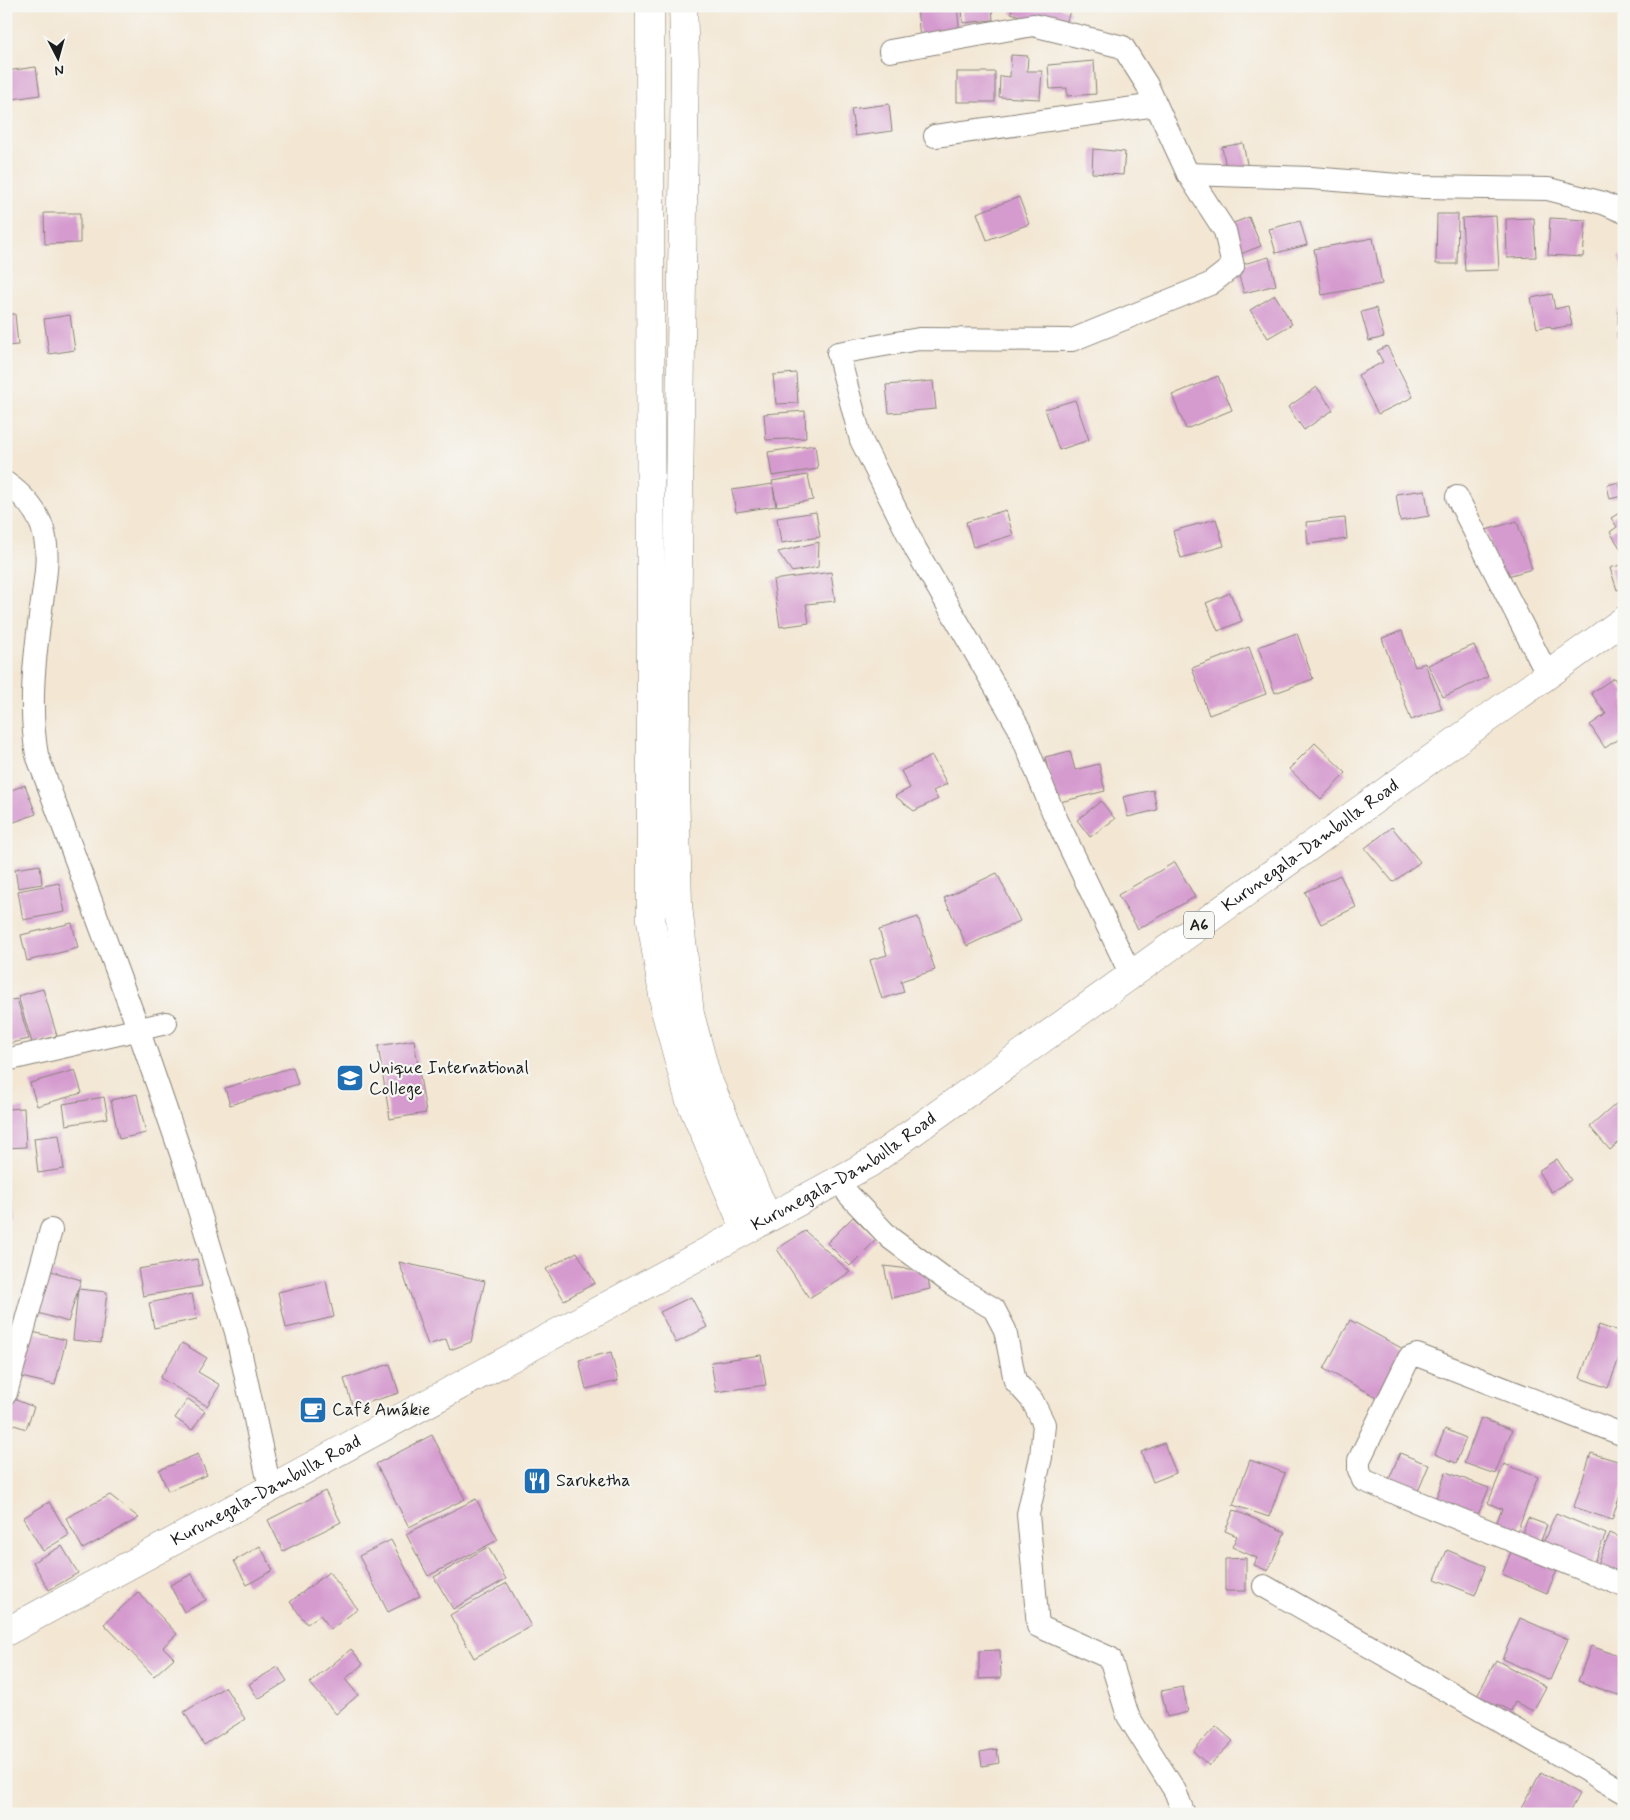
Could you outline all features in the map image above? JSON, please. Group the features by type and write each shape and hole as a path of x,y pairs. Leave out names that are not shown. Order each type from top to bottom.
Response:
{"highway":[{"path":"650,6 652,920 666,1014 689,1098 756,1223"},
{"path":"683,6 685,63 675,784 678,905 690,1014 708,1078 756,1223"},
{"name":"Kurunegala-Dambulla Road","path":"6,1632 756,1223 870,1163 1546,674 1624,620"}],"street":[{"path":"890,51 1033,25 1124,47 1156,105 1188,174 1225,231 1233,266 1210,284 1072,340 919,339 838,353 861,440 916,550 1019,728 1053,812 1131,975"},
{"path":"935,136 1156,105"},
{"path":"1188,174 1311,178 1423,187 1548,189 1603,203 1624,212"},
{"path":"6,483 27,499 43,530 47,546 48,563 40,618 32,714 37,755 138,1030 187,1171 236,1332 270,1488"},
{"path":"1457,497 1546,674"},
{"path":"6,1060 166,1023"},
{"path":"848,1194 890,1238 952,1284 994,1309 1005,1330 1015,1380 1032,1400 1044,1424 1041,1457 1028,1514 1038,1626 1110,1658 1128,1716 1175,1791 1184,1814"},
{"path":"6,1393 51,1230"},
{"path":"1624,1435 1416,1355 1409,1358 1360,1460 1359,1470 1363,1480 1624,1586"},
{"path":"1264,1586 1624,1792"}],"building":[{"path":"917,6 957,6 960,36 920,40"},
{"path":"962,6 992,6 993,20 963,23"},
{"path":"1013,6 1056,6 1070,11 1064,30 1011,13"},
{"path":"1011,55 1028,56 1027,71 1042,71 1040,99 999,97 1000,76 1010,77"},
{"path":"1094,61 1096,94 1067,96 1067,88 1050,89 1048,65"},
{"path":"36,67 40,95 6,100 6,71"},
{"path":"957,72 995,72 995,102 957,102"},
{"path":"889,104 892,131 855,136 851,109"},
{"path":"1243,143 1248,169 1227,173 1222,147"},
{"path":"1093,149 1125,152 1123,175 1092,173"},
{"path":"1019,197 1029,224 987,240 977,213"},
{"path":"44,213 80,213 80,243 45,244"},
{"path":"1437,214 1458,214 1457,264 1436,264"},
{"path":"1496,216 1499,270 1465,271 1462,218"},
{"path":"1249,217 1261,246 1238,255 1226,226"},
{"path":"1534,218 1536,257 1507,258 1506,219"},
{"path":"1550,218 1586,220 1583,257 1548,255"},
{"path":"1300,221 1307,245 1276,253 1269,229"},
{"path":"1373,238 1382,284 1322,295 1314,249"},
{"path":"1624,255 1624,271 1623,271 1619,256"},
{"path":"1269,257 1276,285 1244,293 1236,266"},
{"path":"1552,294 1555,309 1568,306 1572,325 1551,329 1551,326 1537,328 1531,298"},
{"path":"1275,295 1292,324 1268,338 1250,310"},
{"path":"1376,308 1384,337 1369,341 1361,312"},
{"path":"1618,310 1624,311 1624,325 1618,324"},
{"path":"6,314 15,314 18,345 6,346"},
{"path":"70,315 75,350 49,354 44,319"},
{"path":"1624,331 1624,359 1622,359 1617,332"},
{"path":"1387,346 1413,397 1378,414 1358,375 1383,362 1377,351"},
{"path":"796,373 798,403 776,404 773,375"},
{"path":"1218,376 1232,410 1186,429 1172,395"},
{"path":"933,381 936,409 889,413 886,385"},
{"path":"1317,387 1333,410 1304,430 1288,407"},
{"path":"1075,400 1089,440 1059,450 1045,409"},
{"path":"805,411 806,438 766,440 764,414"},
{"path":"815,445 818,469 772,476 768,452"},
{"path":"808,475 813,500 777,506 773,487 776,506 736,512 732,490 773,484 772,481"},
{"path":"1619,482 1622,496 1610,499 1607,485"},
{"path":"1425,490 1429,516 1400,521 1396,494"},
{"path":"1006,510 1013,535 973,547 966,522"},
{"path":"1624,510 1624,554 1610,532 1617,527 1611,518"},
{"path":"816,512 820,537 781,543 777,518"},
{"path":"1345,518 1347,539 1308,544 1306,522"},
{"path":"1216,519 1224,546 1181,558 1173,531"},
{"path":"1517,521 1532,569 1501,578 1486,530"},
{"path":"819,542 818,567 792,572 778,552"},
{"path":"1624,564 1624,588 1617,590 1610,568"},
{"path":"831,572 835,601 806,604 809,623 780,627 773,580"},
{"path":"1230,593 1242,621 1218,631 1206,603"},
{"path":"1402,631 1415,667 1425,663 1442,709 1411,720 1382,638"},
{"path":"1297,633 1313,679 1275,693 1258,647"},
{"path":"1474,645 1488,677 1443,697 1428,665"},
{"path":"1249,647 1266,694 1209,715 1192,668"},
{"path":"1614,678 1624,692 1624,735 1605,748 1590,725 1606,714 1591,693"},
{"path":"1315,743 1346,773 1321,799 1289,769"},
{"path":"1070,751 1075,770 1099,764 1105,791 1056,803 1045,757"},
{"path":"932,756 947,784 933,791 938,799 914,811 895,796 910,788 901,771"},
{"path":"25,785 36,814 6,825 6,792"},
{"path":"1153,790 1157,810 1128,817 1123,797"},
{"path":"1101,801 1115,819 1090,837 1077,820"},
{"path":"1392,827 1420,862 1393,882 1365,848"},
{"path":"1175,862 1195,897 1138,929 1118,895"},
{"path":"40,865 42,884 18,888 15,869"},
{"path":"997,873 1020,921 967,946 944,898"},
{"path":"1340,875 1356,907 1321,924 1305,892"},
{"path":"59,883 65,912 23,920 18,891"},
{"path":"918,917 935,970 901,981 904,992 882,999 870,960 887,955 879,930"},
{"path":"72,923 78,948 27,961 21,935"},
{"path":"43,989 57,1036 32,1043 18,996"},
{"path":"17,999 29,1039 6,1044 6,1001"},
{"path":"414,1040 426,1113 390,1119 378,1046"},
{"path":"293,1067 298,1084 230,1105 225,1088"},
{"path":"75,1070 82,1093 37,1106 30,1083"},
{"path":"137,1094 146,1133 119,1139 111,1100"},
{"path":"104,1097 108,1118 66,1125 63,1104"},
{"path":"1618,1102 1624,1109 1624,1138 1610,1150 1590,1127"},
{"path":"24,1108 26,1147 6,1148 6,1109"},
{"path":"59,1135 64,1169 38,1173 34,1138"},
{"path":"1557,1159 1571,1180 1551,1192 1538,1171"},
{"path":"6,1178 10,1218 6,1218"},
{"path":"853,1217 876,1240 850,1266 827,1243"},
{"path":"805,1231 850,1272 809,1298 777,1249"},
{"path":"577,1252 595,1283 564,1300 546,1269"},
{"path":"197,1259 202,1286 143,1296 138,1269"},
{"path":"399,1262 485,1281 471,1342 450,1350 446,1339 428,1345"},
{"path":"884,1266 926,1271 930,1289 891,1298"},
{"path":"48,1270 81,1280 68,1322 35,1312"},
{"path":"326,1281 334,1317 286,1328 278,1292"},
{"path":"78,1289 107,1292 101,1343 73,1340"},
{"path":"192,1294 197,1319 154,1328 149,1303"},
{"path":"691,1297 707,1327 676,1343 660,1312"},
{"path":"1350,1320 1405,1350 1379,1398 1324,1369"},
{"path":"1599,1325 1624,1334 1624,1345 1608,1388 1580,1378"},
{"path":"28,1331 66,1340 55,1385 17,1376"},
{"path":"182,1343 207,1358 198,1372 220,1385 207,1406 160,1378"},
{"path":"611,1352 618,1381 586,1389 579,1360"},
{"path":"761,1355 766,1385 716,1392 711,1362"},
{"path":"390,1364 399,1393 353,1407 344,1379"},
{"path":"11,1398 34,1407 26,1429 6,1422 6,1410"},
{"path":"188,1399 205,1411 192,1430 175,1418"},
{"path":"1481,1418 1512,1430 1495,1474 1464,1463"},
{"path":"1445,1429 1466,1438 1456,1463 1435,1454"},
{"path":"432,1435 465,1499 409,1527 376,1464"},
{"path":"1164,1443 1176,1473 1153,1482 1141,1452"},
{"path":"1400,1453 1429,1465 1416,1496 1387,1484"},
{"path":"1591,1453 1624,1463 1624,1482 1612,1520 1574,1507"},
{"path":"198,1454 207,1475 168,1491 159,1470"},
{"path":"1250,1460 1285,1473 1269,1517 1233,1505"},
{"path":"1504,1464 1538,1477 1516,1534 1495,1526 1502,1509 1488,1503"},
{"path":"1446,1472 1489,1488 1478,1515 1436,1498"},
{"path":"325,1491 341,1522 283,1551 268,1520"},
{"path":"110,1495 139,1518 83,1549 66,1518"},
{"path":"476,1499 498,1540 428,1576 406,1534"},
{"path":"49,1502 69,1535 43,1551 23,1518"},
{"path":"1234,1510 1285,1532 1268,1571 1254,1565 1257,1558 1232,1547 1237,1536 1225,1531"},
{"path":"1556,1513 1606,1534 1592,1566 1542,1545"},
{"path":"1528,1518 1547,1525 1538,1548 1519,1541"},
{"path":"1610,1533 1624,1539 1624,1577 1596,1566"},
{"path":"391,1540 420,1596 388,1612 359,1556"},
{"path":"1515,1542 1561,1561 1547,1593 1502,1574"},
{"path":"62,1546 78,1573 49,1590 33,1562"},
{"path":"260,1546 273,1570 247,1585 234,1561"},
{"path":"488,1547 506,1579 453,1609 434,1577"},
{"path":"1447,1550 1486,1566 1475,1595 1435,1579"},
{"path":"1246,1558 1246,1591 1225,1591 1225,1559"},
{"path":"329,1572 358,1609 331,1629 320,1615 307,1624 290,1602"},
{"path":"192,1574 206,1600 184,1612 170,1585"},
{"path":"507,1583 531,1626 474,1658 450,1615"},
{"path":"138,1592 177,1634 163,1647 174,1658 154,1676 104,1624"},
{"path":"1520,1618 1568,1639 1550,1680 1502,1659"},
{"path":"1591,1646 1624,1658 1624,1697 1578,1681"},
{"path":"351,1649 363,1664 345,1679 358,1695 336,1714 310,1683"},
{"path":"1000,1650 1001,1678 979,1679 979,1651"},
{"path":"1496,1660 1546,1687 1533,1711 1515,1702 1511,1711 1498,1704 1494,1712 1474,1702"},
{"path":"278,1667 287,1681 258,1699 249,1684"},
{"path":"225,1687 245,1719 204,1745 184,1712"},
{"path":"1183,1687 1188,1712 1167,1717 1161,1691"},
{"path":"1216,1726 1233,1741 1209,1766 1193,1751"},
{"path":"997,1749 999,1763 982,1766 980,1752"},
{"path":"1541,1772 1579,1794 1568,1814 1518,1814"}],"place":[{"name":"Unique International College","path":"350,1078"},
{"name":"Café Amákie","path":"313,1410"},
{"name":"Saruketha","path":"537,1481"}]}
